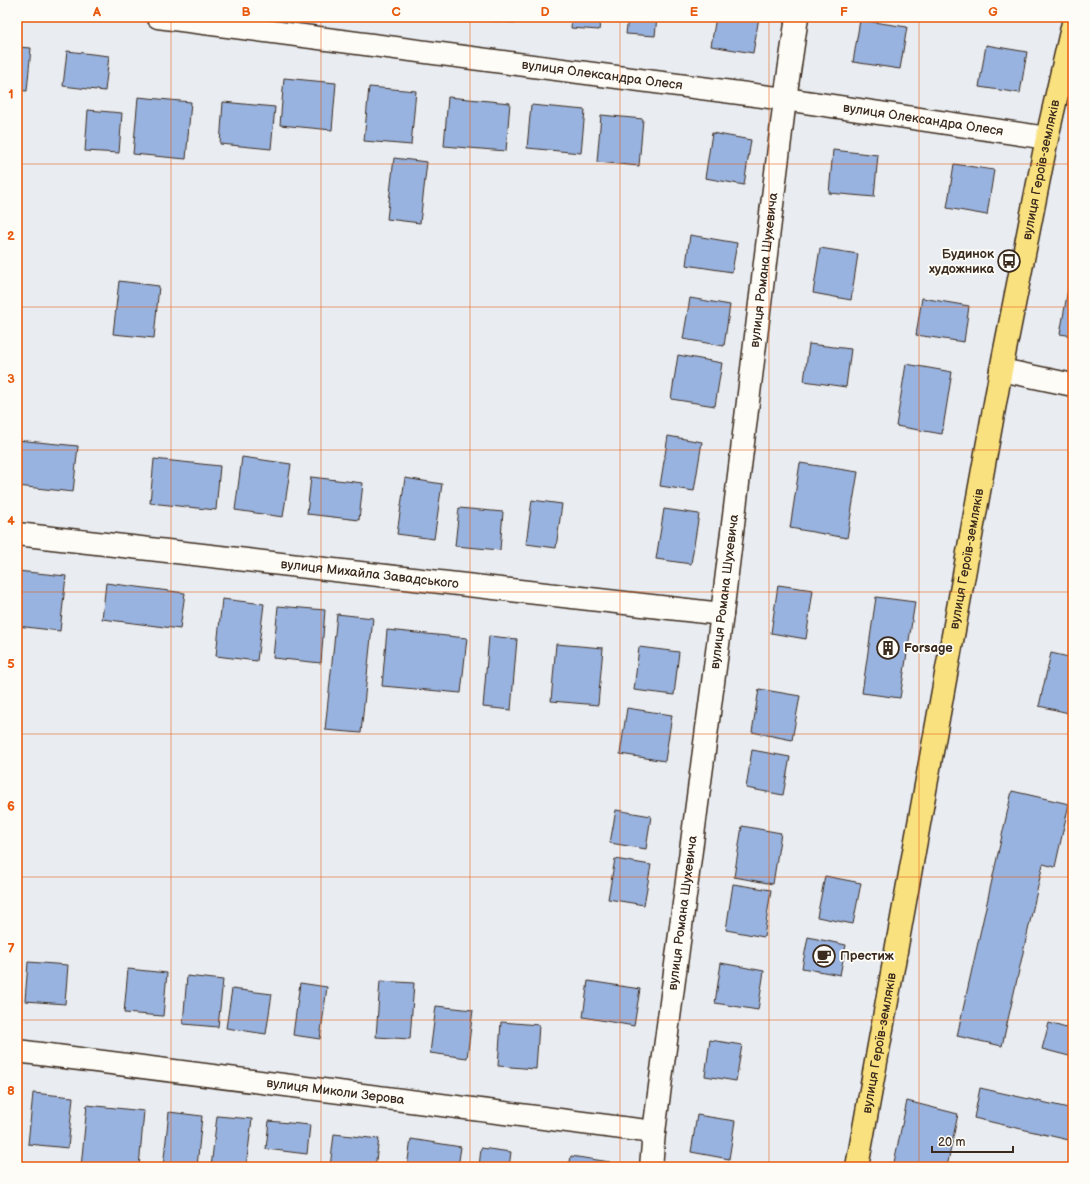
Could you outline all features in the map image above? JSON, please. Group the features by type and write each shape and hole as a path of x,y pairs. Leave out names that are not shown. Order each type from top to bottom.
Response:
{"main road":[{"name":"вулиця Героїв-земляків","path":"857,1167 1001,370 1046,138 1073,23"}],"street":[{"name":"вулиця Олександра Олеся","path":"158,17 785,99 1046,138"},
{"name":"вулиця Романа Шухевича","path":"651,1167 654,1132 722,614 785,99 797,17"},
{"path":"1001,370 1073,385"},
{"name":"вулиця Михайла Завадського","path":"17,534 722,614"},
{"name":"вулиця Миколи Зерова","path":"17,1052 654,1132"}],"building":[{"path":"477,17 516,17 516,23 476,19"},
{"path":"572,17 601,17 599,30 571,28"},
{"path":"628,17 657,17 655,36 626,34"},
{"path":"716,17 759,17 753,53 711,46"},
{"path":"860,20 907,27 900,69 853,62"},
{"path":"986,45 1027,52 1020,93 979,87"},
{"path":"17,47 31,48 27,91 17,90"},
{"path":"67,51 109,56 105,91 63,86"},
{"path":"284,78 336,83 332,130 280,125"},
{"path":"369,87 416,91 411,145 364,141"},
{"path":"138,97 191,102 186,159 133,154"},
{"path":"448,97 510,103 506,151 444,146"},
{"path":"223,102 275,107 271,149 220,144"},
{"path":"531,105 585,110 581,153 527,148"},
{"path":"88,110 122,113 119,153 85,151"},
{"path":"601,115 643,119 639,166 597,162"},
{"path":"712,133 751,140 744,185 705,178"},
{"path":"833,150 878,155 874,197 829,193"},
{"path":"394,158 427,162 420,223 387,219"},
{"path":"954,164 994,170 987,215 947,208"},
{"path":"690,235 737,243 732,272 686,265"},
{"path":"820,248 858,254 851,300 813,293"},
{"path":"1070,278 1073,279 1073,336 1060,334"},
{"path":"119,281 159,286 154,338 113,334"},
{"path":"690,298 730,305 724,346 683,339"},
{"path":"922,298 969,306 964,342 916,335"},
{"path":"809,344 851,349 846,387 804,381"},
{"path":"678,355 722,363 715,406 671,399"},
{"path":"906,364 952,372 942,434 896,426"},
{"path":"668,436 702,442 694,491 660,486"},
{"path":"17,440 78,446 73,492 17,486"},
{"path":"242,457 291,464 283,517 235,510"},
{"path":"154,459 220,466 216,510 150,503"},
{"path":"800,463 858,472 847,538 790,528"},
{"path":"311,477 363,483 359,520 307,514"},
{"path":"405,478 442,484 434,539 397,534"},
{"path":"532,500 562,504 556,548 526,544"},
{"path":"459,508 503,512 500,550 455,546"},
{"path":"664,509 699,514 691,564 656,559"},
{"path":"17,571 66,576 60,631 17,626"},
{"path":"106,583 185,593 180,629 102,619"},
{"path":"778,585 813,590 806,639 771,633"},
{"name":"Forsage","path":"876,597 915,602 900,698 862,693"},
{"path":"222,599 264,604 257,661 216,656"},
{"path":"278,606 325,610 321,663 273,658"},
{"path":"337,614 373,618 361,733 325,730"},
{"path":"387,630 467,638 461,693 382,686"},
{"path":"489,636 517,639 511,710 483,707"},
{"path":"556,644 603,648 598,705 551,701"},
{"path":"639,647 679,652 674,695 634,690"},
{"path":"1051,653 1073,658 1073,714 1039,706"},
{"path":"759,689 800,696 792,740 752,732"},
{"path":"627,708 672,715 665,761 620,754"},
{"path":"752,750 790,757 783,795 746,788"},
{"path":"1012,791 1069,804 1055,867 1043,864 1002,1046 957,1036"},
{"path":"616,810 651,816 646,849 610,843"},
{"path":"742,826 781,833 773,884 734,877"},
{"path":"615,859 651,865 644,905 608,899"},
{"path":"825,876 861,883 853,924 817,917"},
{"path":"733,884 771,890 764,937 726,930"},
{"name":"Престиж","path":"808,937 846,945 840,975 802,968"},
{"path":"28,962 68,965 65,1004 25,1001"},
{"path":"721,963 764,971 758,1010 715,1003"},
{"path":"128,969 167,973 163,1016 124,1013"},
{"path":"187,976 223,980 218,1027 183,1024"},
{"path":"380,981 414,983 410,1039 376,1037"},
{"path":"588,981 640,989 634,1026 583,1017"},
{"path":"300,983 327,987 320,1039 293,1035"},
{"path":"232,989 272,994 266,1034 226,1028"},
{"path":"436,1006 473,1010 467,1058 430,1053"},
{"path":"501,1022 539,1025 536,1069 498,1066"},
{"path":"1049,1023 1073,1030 1073,1057 1042,1049"},
{"path":"710,1040 742,1045 736,1081 705,1076"},
{"path":"980,1088 1073,1109 1073,1141 974,1118"},
{"path":"33,1093 73,1097 68,1148 28,1144"},
{"path":"907,1101 958,1114 947,1167 893,1167"},
{"path":"87,1105 144,1111 139,1167 81,1167"},
{"path":"169,1112 202,1116 197,1167 163,1167"},
{"path":"697,1115 735,1121 729,1159 691,1152"},
{"path":"217,1116 252,1119 246,1167 211,1167"},
{"path":"269,1121 310,1125 307,1154 266,1149"},
{"path":"334,1134 379,1139 375,1167 330,1167"},
{"path":"411,1139 461,1147 458,1167 407,1167"},
{"path":"481,1148 511,1152 509,1167 479,1167"},
{"path":"571,1156 610,1162 609,1167 569,1167"}],"place":[{"name":"Будинок художника","path":"1009,261"},
{"name":"Forsage","path":"888,648"},
{"name":"Престиж","path":"824,956"}]}
